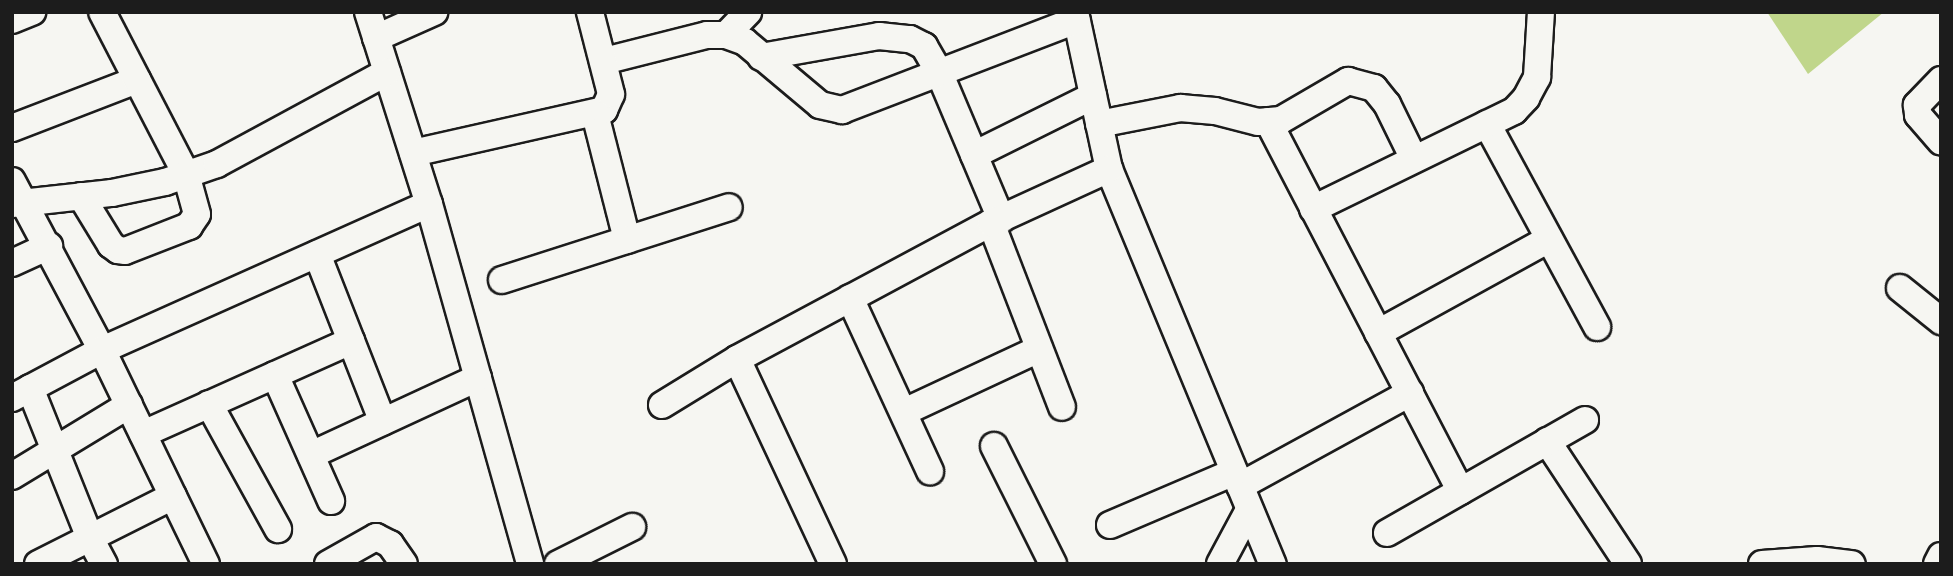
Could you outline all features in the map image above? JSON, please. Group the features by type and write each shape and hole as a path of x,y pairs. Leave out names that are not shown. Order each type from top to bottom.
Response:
{"street":[{"path":"12,20 32,12"},
{"path":"81,196 111,245 125,251 189,226 195,221 197,214 186,174 102,12"},
{"path":"368,12 429,204 530,564"},
{"path":"376,38 434,12"},
{"path":"413,153 604,110 611,94 590,12"},
{"path":"726,35 748,12"},
{"path":"1313,209 1514,111 1526,98 1536,77 1541,12"},
{"path":"604,61 707,35 726,35 745,42 820,105 842,110 1075,16 1110,169 1272,564"},
{"path":"761,57 890,37 910,39 924,46 939,72 974,155 1039,349 1062,407"},
{"path":"16,195 81,196 165,182 217,164 387,72"},
{"path":"12,128 137,80"},
{"path":"1941,80 1917,105 1918,115 1941,141"},
{"path":"1099,124 1180,108 1268,121 1281,120 1348,81 1374,88 1387,104 1414,159"},
{"path":"974,155 1093,96"},
{"path":"595,114 627,240"},
{"path":"1268,121 1461,491"},
{"path":"1487,124 1597,327"},
{"path":"662,405 737,359 996,221 1110,169"},
{"path":"16,195 49,246 206,564"},
{"path":"104,564 90,538 55,450 21,393 102,350 429,204"},
{"path":"502,280 729,206"},
{"path":"1378,333 1549,239"},
{"path":"12,263 49,246"},
{"path":"317,254 383,422"},
{"path":"1900,288 1941,321"},
{"path":"850,298 930,471"},
{"path":"143,434 351,341"},
{"path":"904,411 1039,349"},
{"path":"737,359 834,564"},
{"path":"275,375 331,501"},
{"path":"311,455 478,378"},
{"path":"1110,525 1241,489 1410,393"},
{"path":"209,404 278,530"},
{"path":"12,476 129,405"},
{"path":"1387,533 1585,420"},
{"path":"1547,442 1628,564"},
{"path":"994,446 1053,564"},
{"path":"1220,564 1241,489"},
{"path":"38,564 173,496"},
{"path":"558,564 632,527"},
{"path":"328,564 376,537 390,544 404,564"},
{"path":"1762,564 1816,559 1852,564"}],"green space":[{"path":"1767,12 1884,12 1808,74"}]}
